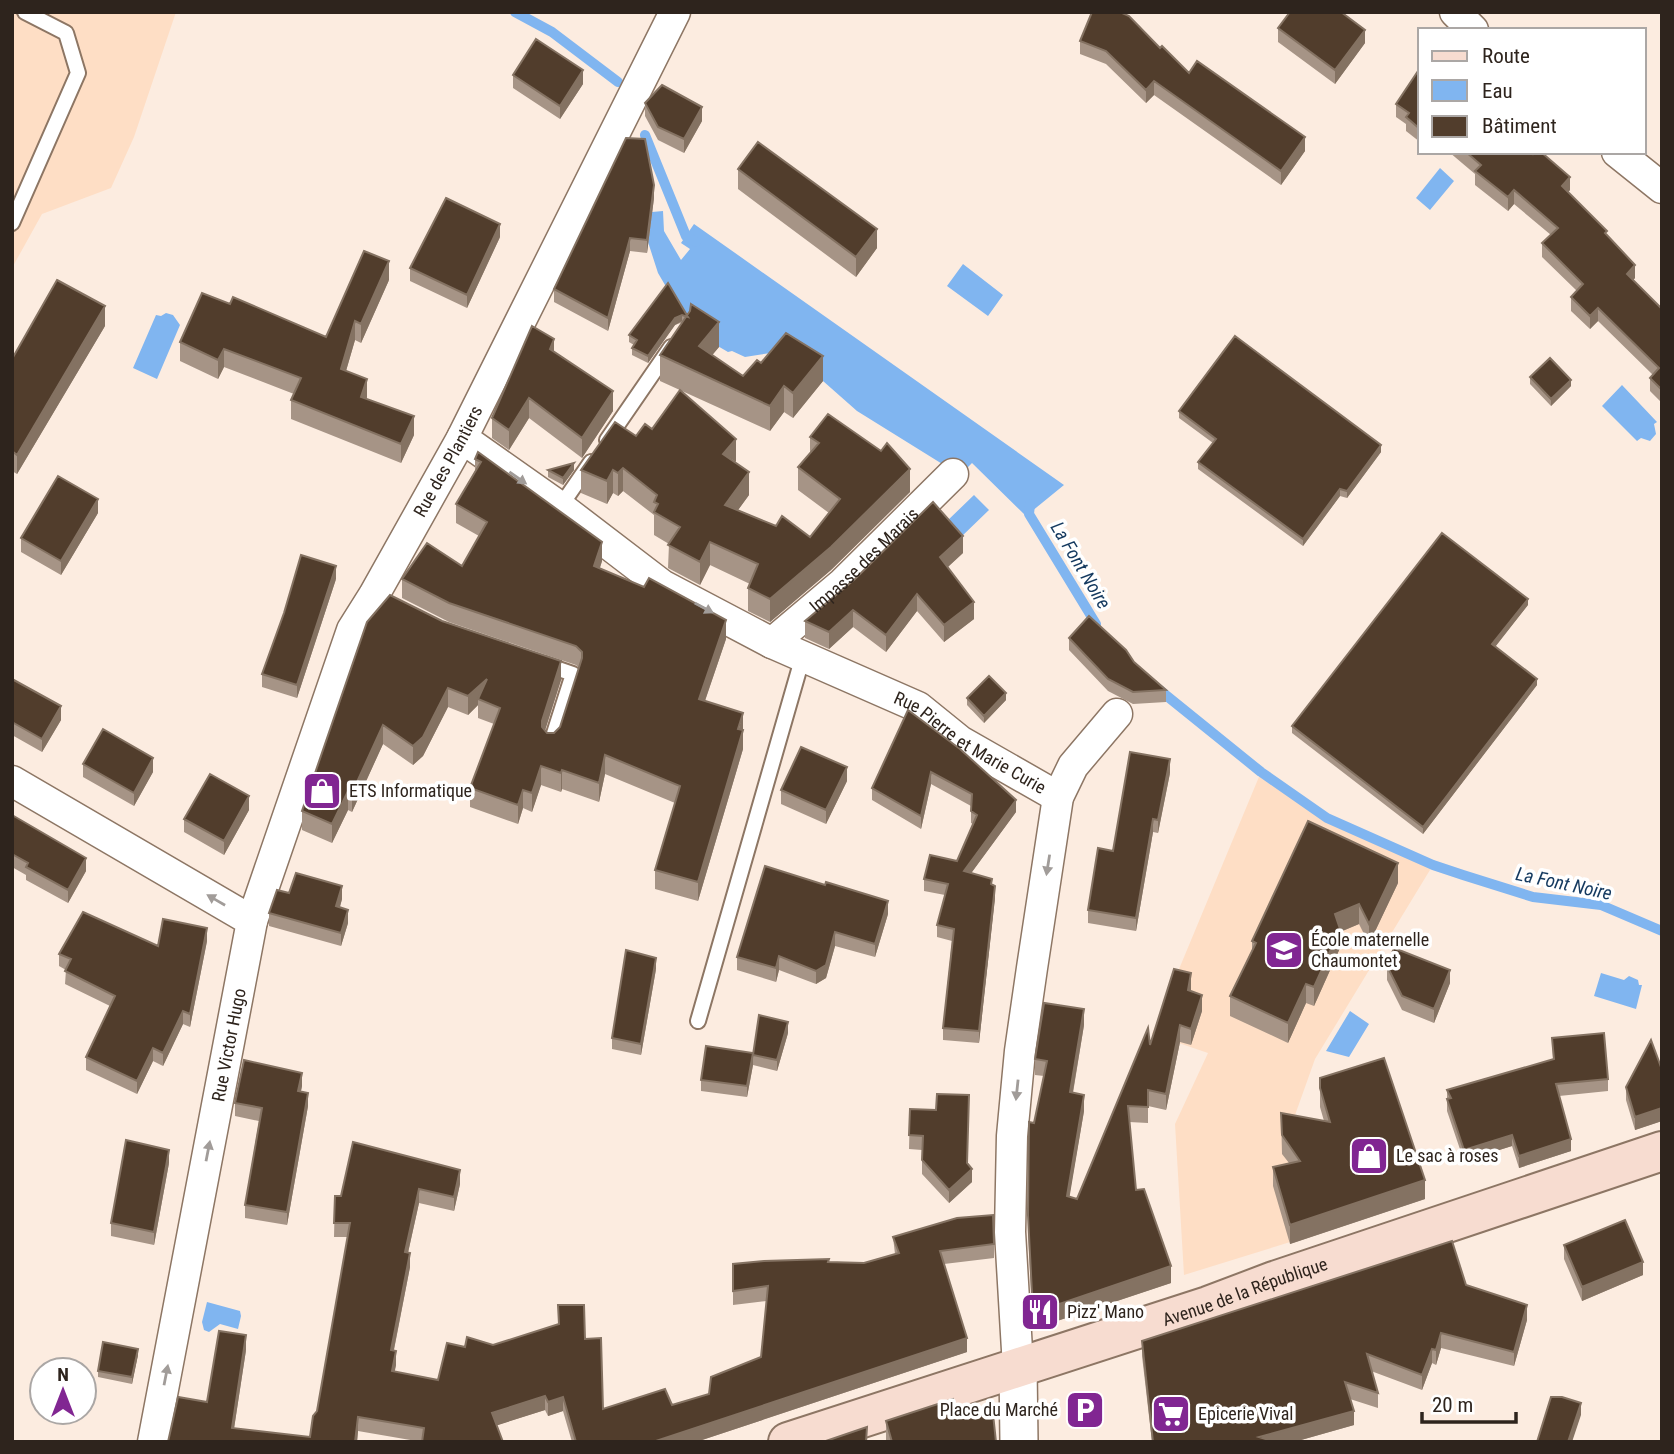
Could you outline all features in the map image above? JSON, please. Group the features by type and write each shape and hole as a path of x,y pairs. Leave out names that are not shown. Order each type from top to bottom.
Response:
{"main road":[{"name":"Avenue de la République","path":"788,1442 1208,1306 1274,1281 1662,1151"}],"street":[{"name":"Rue des Plantiers","path":"252,921 352,629 380,598 675,12"},
{"path":"1455,12 1471,28"},
{"path":"1620,154 1662,188"},
{"name":"Rue Pierre et Marie Curie","path":"462,439 560,507 662,585 772,643 918,707 960,741 1058,797 1020,1051 1012,1136 1010,1232 1018,1367"},
{"name":"Impasse des Marais","path":"772,643 843,583 953,474"},
{"path":"1058,797 1073,766 1118,714"},
{"path":"12,781 252,921"},
{"name":"Rue Victor Hugo","path":"153,1442 252,921"},
{"path":"1018,1367 1019,1442"}],"lane":[{"path":"12,223 78,73 66,33 25,12"},
{"path":"560,507 682,331"},
{"path":"698,1021 803,656"},
{"path":"535,661 573,674 551,743"}],"shaded area":[{"path":"12,12 176,12 134,137 111,188 42,214 12,268"},
{"name":"École maternelle Chaumontet","path":"1261,772 1327,818 1433,865 1315,1059 1289,1132 1345,1225 1184,1275 1175,1124 1208,1053 1152,1034"}],"water":[{"path":"1440,168 1454,181 1430,210 1416,198"},
{"path":"663,211 664,231 681,260 690,249 681,243 694,224 1064,485 1026,516 972,463 960,475 857,411 823,381 777,352 745,357 728,352 692,331 658,273 648,242 652,212"},
{"path":"963,264 1003,295 988,316 947,286"},
{"path":"156,315 173,315 180,325 157,379 133,368"},
{"path":"1622,385 1657,422 1654,424 1656,434 1650,441 1641,438 1637,441 1602,406"},
{"path":"974,495 989,510 960,538 945,523"},
{"path":"1601,973 1624,980 1629,976 1638,980 1639,985 1642,985 1636,1009 1594,996"},
{"path":"1350,1011 1369,1024 1349,1057 1326,1051"},
{"path":"207,1302 240,1311 238,1329 220,1324 209,1332 204,1330 202,1322"}],"building":[{"path":"1092,12 1120,12 1129,16 1189,73 1197,61 1305,137 1281,171 1154,81 1146,90 1106,51 1080,41"},
{"path":"1290,12 1341,12 1365,30 1335,70 1278,28"},
{"path":"536,39 583,70 560,106 513,75"},
{"path":"1418,71 1418,127 1406,117 1409,113 1396,104"},
{"path":"662,85 702,107 684,139 658,127 645,103"},
{"path":"626,138 645,139 654,185 647,240 630,238 608,318 554,289"},
{"path":"758,142 877,229 856,257 738,169"},
{"path":"1468,154 1543,154 1570,177 1562,186 1607,231 1605,233 1635,265 1627,274 1662,309 1662,390 1650,378 1659,368 1598,308 1590,316 1571,297 1583,284 1542,243 1558,228 1514,190 1508,197 1475,171 1481,165"},
{"path":"446,198 500,224 467,295 410,268"},
{"path":"364,251 389,261 361,324 355,321 341,369 367,379 361,397 414,416 401,444 291,400 301,378 224,349 218,360 180,342 202,293 230,304 233,297 326,337"},
{"path":"57,280 105,306 17,455 12,451 12,359"},
{"path":"668,283 688,317 682,315 675,318 648,356 632,348 637,340 629,335"},
{"path":"691,304 719,322 699,346 743,376 757,360 761,363 786,333 823,356 793,393 784,386 770,406 660,355 690,311"},
{"path":"532,326 554,339 550,349 613,391 582,438 529,398 509,430 492,418"},
{"path":"1235,336 1381,445 1347,491 1340,489 1303,539 1198,462 1216,439 1179,411"},
{"path":"1550,358 1571,380 1551,399 1530,377"},
{"path":"680,390 736,439 723,454 749,472 725,505 776,526 782,516 810,537 840,499 798,467 819,443 810,437 828,414 881,451 887,443 910,469 831,547 770,599 748,588 758,564 710,542 700,562 668,545 680,527 654,512 658,504 654,502 657,495 623,468 618,473 613,470 607,481 581,470 615,422 636,436 645,424 652,429"},
{"path":"478,452 602,542 594,566 644,587 649,578 726,620 699,699 743,713 738,729 743,730 698,882 655,870 680,786 605,755 599,783 541,766 532,793 523,790 518,805 470,788 500,708 478,699 487,679 468,696 448,688 423,737 413,746 383,725 352,793 348,791 332,824 302,811 367,622 390,595 442,621 561,661 542,721 542,727 547,733 554,733 560,727 582,658 582,652 576,646 449,603 402,579 427,543 462,566 487,522 456,504 481,462 475,459"},
{"path":"574,463 563,478 548,470"},
{"path":"58,476 98,499 61,561 21,538"},
{"path":"933,502 963,536 940,557 974,602 944,625 917,594 886,635 853,610 829,632 805,621 855,579"},
{"path":"1442,533 1528,599 1492,644 1537,679 1423,827 1292,726"},
{"path":"301,555 336,566 297,685 262,674"},
{"path":"1089,616 1166,690 1133,692 1108,679 1069,638"},
{"path":"989,676 1006,693 984,716 967,698"},
{"path":"12,679 61,706 42,739 12,722"},
{"path":"908,710 960,749 1016,800 964,871 992,879 991,884 995,886 979,1031 943,1028 954,929 937,925 948,884 924,879 930,855 957,861 977,815 971,811 972,794 931,772 921,816 872,788"},
{"path":"103,729 153,758 134,793 83,764"},
{"path":"801,747 847,767 826,810 781,790"},
{"path":"1130,752 1170,759 1158,820 1153,819 1136,918 1088,910 1098,848 1113,851"},
{"path":"210,774 249,796 224,841 184,819"},
{"path":"12,815 86,858 68,890 26,867 28,863 12,854"},
{"path":"1308,821 1398,863 1369,924 1359,904 1335,914 1340,929 1314,987 1306,984 1288,1023 1230,996 1256,943 1252,941"},
{"path":"765,866 888,901 875,944 835,932 826,965 816,971 779,956 776,968 737,957"},
{"path":"296,873 342,886 336,906 348,910 341,933 269,913 277,890 289,893"},
{"path":"83,912 158,946 163,919 207,928 190,1014 183,1011 163,1053 153,1048 137,1081 86,1057 115,996 65,971 71,959 59,954"},
{"path":"1394,948 1450,970 1434,1009 1402,996 1387,966"},
{"path":"626,950 656,958 641,1044 612,1038"},
{"path":"1174,969 1191,973 1188,990 1202,995 1191,1029 1180,1025 1166,1094 1148,1090 1148,1107 1128,1106 1136,1190 1144,1189 1171,1266 1033,1313 1028,1215 1029,1122 1034,1123 1047,1061 1035,1059 1044,1003 1084,1009 1070,1092 1084,1095 1067,1196 1077,1199 1148,1028 1150,1045"},
{"path":"759,1015 788,1022 777,1060 753,1055"},
{"path":"1604,1033 1608,1079 1556,1084 1571,1139 1519,1156 1512,1135 1464,1150 1447,1099 1451,1098 1447,1090 1554,1059 1552,1038"},
{"path":"1651,1040 1662,1067 1662,1108 1635,1117 1626,1087"},
{"path":"706,1046 753,1053 747,1086 701,1080"},
{"path":"1384,1058 1425,1180 1290,1225 1273,1167 1300,1161 1282,1135 1281,1113 1330,1122 1320,1088 1320,1078"},
{"path":"244,1060 302,1073 298,1091 308,1093 287,1212 245,1205 262,1108 235,1103"},
{"path":"937,1094 969,1095 967,1163 972,1169 949,1190 922,1160 923,1136 909,1135 910,1109 936,1110"},
{"path":"126,1140 169,1150 154,1232 111,1223"},
{"path":"353,1142 460,1170 454,1197 419,1189 405,1252 410,1253 391,1350 396,1351 392,1371 438,1380 447,1343 465,1347 467,1337 493,1345 559,1324 558,1305 584,1305 585,1339 601,1338 603,1409 665,1389 672,1405 709,1394 711,1377 761,1357 768,1286 733,1291 733,1264 829,1259 828,1262 864,1263 899,1253 893,1237 957,1218 993,1215 994,1244 940,1251 967,1338 653,1442 576,1442 563,1397 548,1402 545,1396 492,1413 503,1442 422,1442 424,1428 358,1417 355,1442 168,1442 178,1397 207,1402 219,1331 246,1335 232,1428 310,1437 313,1416 317,1411 350,1223 334,1223 335,1196 341,1196"},
{"path":"1625,1220 1643,1262 1582,1287 1564,1245"},
{"path":"1452,1241 1466,1285 1527,1305 1514,1352 1441,1333 1436,1350 1432,1349 1422,1375 1367,1354 1378,1393 1345,1382 1354,1411 1259,1437 1275,1442 1153,1442 1142,1341"},
{"path":"103,1342 138,1349 132,1377 98,1371"},
{"path":"1551,1397 1562,1397 1581,1403 1568,1442 1537,1442"},
{"path":"953,1399 955,1412 993,1414 996,1442 892,1442 886,1421"},
{"path":"867,1427 866,1442 823,1442"}],"waterway":[{"name":"La Font Noire","path":"515,12 552,32 618,82"},
{"name":"La Font Noire","path":"645,135 686,236 696,242"},
{"name":"La Font Noire","path":"1030,504 1029,514 1096,624"},
{"name":"La Font Noire","path":"1157,688 1261,772 1327,818 1433,865 1533,897 1601,905 1662,931"}],"place":[{"name":"ETS Informatique","path":"322,791"},
{"name":"École maternelle Chaumontet","path":"1284,950"},
{"name":"Le sac à roses","path":"1369,1156"},
{"name":"Pizz' Mano","path":"1040,1312"},
{"name":"Place du Marché","path":"1085,1410"},
{"name":"Epicerie Vival","path":"1171,1414"}]}
